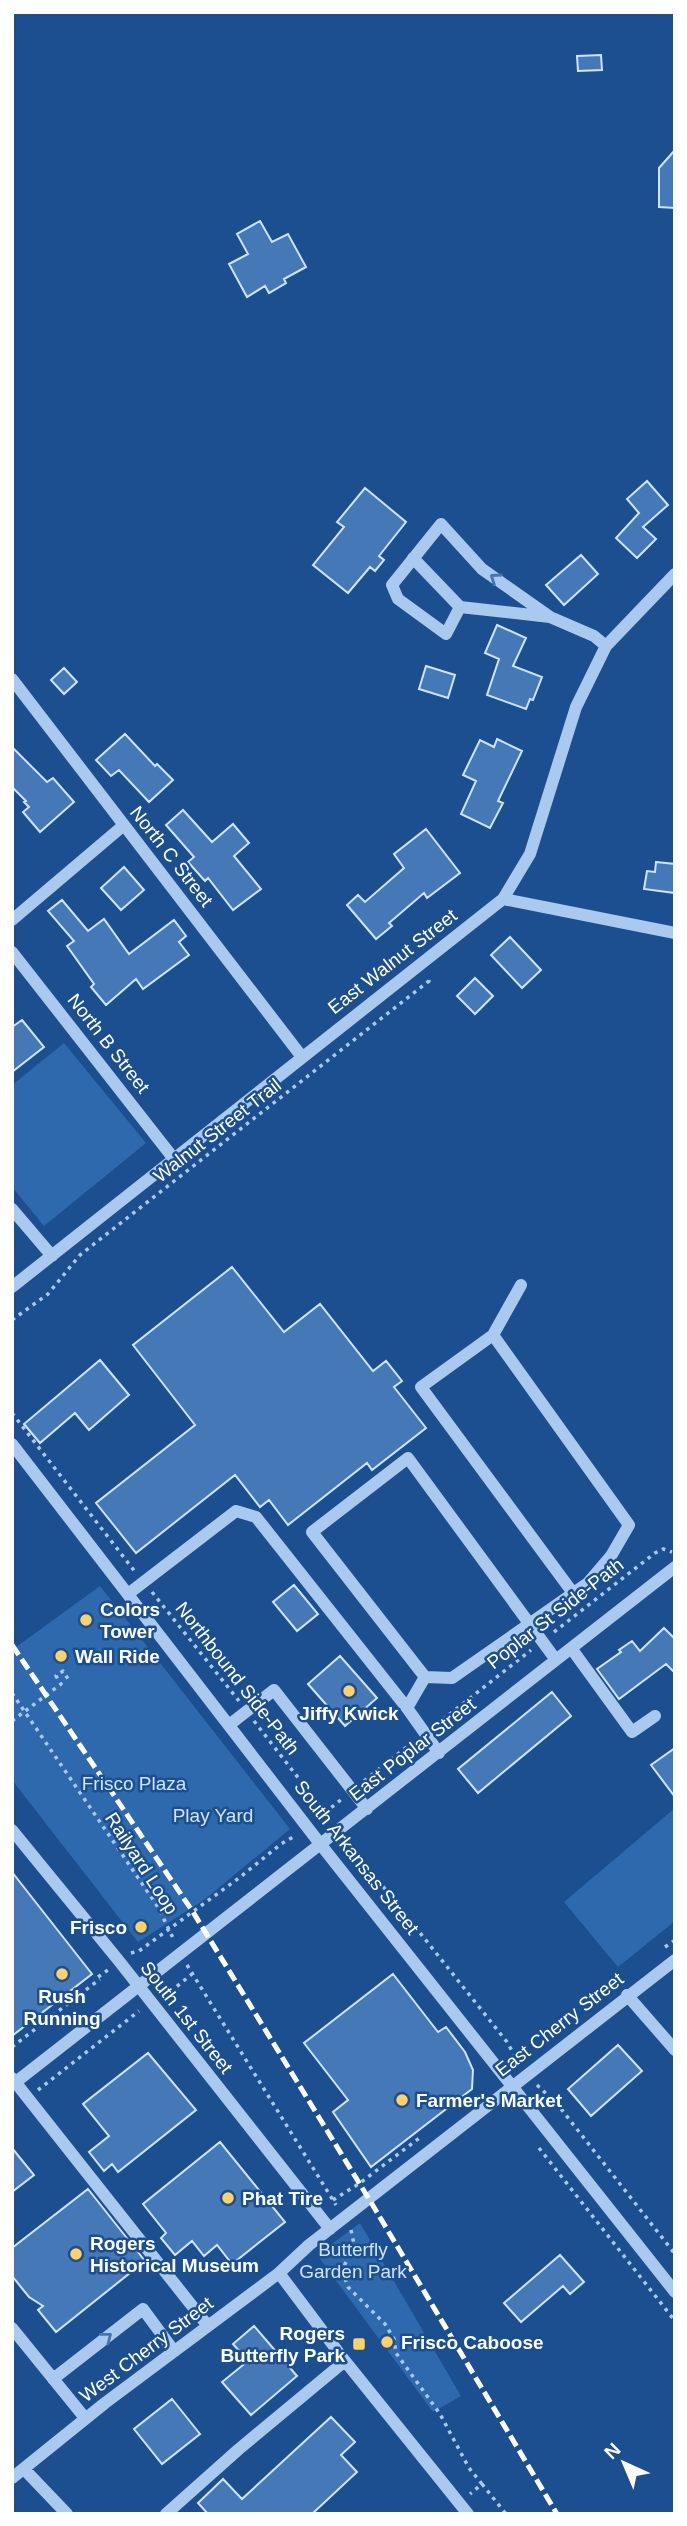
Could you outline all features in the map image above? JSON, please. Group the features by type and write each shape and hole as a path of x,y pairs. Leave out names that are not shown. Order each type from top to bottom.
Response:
{"street":[{"path":"460,607 446,634 398,599 392,584 441,524 482,569 550,617 594,636 606,646"},
{"path":"413,558 460,607 550,617"},
{"name":"East Walnut Street","path":"12,1287 417,965 503,900 530,854 576,707 606,646 675,574"},
{"name":"North C Street","path":"12,679 302,1057"},
{"path":"12,920 124,825"},
{"path":"503,900 675,933"},
{"name":"North B Street","path":"12,951 174,1159"},
{"path":"12,1209 52,1256"},
{"path":"521,1286 493,1335 421,1387 573,1593"},
{"path":"493,1335 629,1525 611,1556 588,1583 573,1593 529,1624 452,1678 425,1676 312,1532 408,1458 529,1624 556,1660"},
{"name":"South Arkansas Street","path":"12,1444 321,1845 675,2291"},
{"path":"128,1594 236,1511 256,1517 407,1708 439,1753"},
{"name":"East Poplar Street","path":"13,2082 675,1567"},
{"path":"571,1648 632,1732 655,1716"},
{"path":"407,1708 425,1676"},
{"path":"229,1725 274,1690 366,1809"},
{"name":"South 1st Street","path":"12,1830 330,2229"},
{"name":"East Cherry Street","path":"369,2199 511,2085 675,1960"},
{"path":"627,1995 675,2050"},
{"path":"13,2082 28,2097 208,2326"},
{"name":"West Cherry Street","path":"12,2479 85,2418 279,2273 369,2199"},
{"path":"279,2273 345,2361 468,2514"},
{"path":"53,2379 143,2309 174,2351"},
{"path":"12,2328 85,2418"},
{"path":"166,2514 345,2361"},
{"path":"24,2469 67,2514"}],"path":[{"name":"Walnut Street Trail","path":"12,1320 48,1294 80,1255 429,981 417,965"},
{"name":"Northbound Side-Path","path":"12,1413 176,1619 324,1813 507,2042 516,2061"},
{"name":"Poplar St Side-Path","path":"324,1813 655,1553 663,1549 675,1553"},
{"path":"12,1721 61,1684 56,1676 63,1671 68,1679"},
{"name":"Railyard Loop","path":"12,1693 158,1907 176,1945"},
{"path":"128,1954 139,1951 298,1834"},
{"path":"186,1963 333,2200 360,2183 432,2128"},
{"path":"12,2048 111,1968"},
{"path":"162,1993 170,1992 192,1975"},
{"path":"164,1981 170,1992"},
{"path":"28,2097 142,2010"},
{"path":"535,2083 558,2105 675,2254"},
{"path":"534,2142 675,2321"},
{"path":"353,2235 354,2244 345,2264 344,2275 348,2287 385,2324 394,2339 396,2353 440,2414 469,2468 506,2514"},
{"path":"459,2503 482,2484"}],"green space":[{"path":"64,1043 146,1143 44,1226 12,1187 12,1085"},
{"name":"Frisco Plaza","path":"100,1586 290,1829 204,1900 138,1942 12,1780 12,1650"},
{"path":"675,1808 675,1921 618,1967 564,1902"},
{"name":"Butterfly Garden Park","path":"360,2223 461,2396 433,2412 317,2255"}],"building":[{"path":"601,55 602,70 578,71 577,56"},
{"path":"675,150 675,208 659,207 659,168"},
{"path":"260,221 272,242 288,234 306,267 284,279 286,283 269,293 265,286 247,297 229,264 248,254 237,234"},
{"path":"647,481 668,505 643,527 656,539 637,558 616,538 639,513 627,499"},
{"path":"365,488 406,522 379,556 384,560 375,571 370,567 348,593 313,565 344,527 337,522"},
{"path":"581,555 598,574 564,605 546,585"},
{"path":"497,625 526,638 513,666 542,677 533,700 530,699 526,709 487,695 499,659 485,653"},
{"path":"426,666 455,675 448,698 419,689"},
{"path":"64,668 77,682 64,694 51,680"},
{"path":"125,734 155,766 157,764 173,780 149,802 119,770 111,776 96,760"},
{"path":"497,739 522,751 498,801 503,803 490,828 461,814 476,781 463,775 480,740 494,747"},
{"path":"12,747 47,782 53,778 74,802 40,832 23,812 29,807 24,802 26,801 12,787"},
{"path":"183,810 212,842 233,824 249,843 234,856 261,889 233,910 208,878 205,881 188,862 194,857 166,825"},
{"path":"426,829 460,873 427,898 424,893 389,923 392,926 376,939 347,905 358,895 365,902 404,868 394,854"},
{"path":"656,862 675,864 675,893 644,889 647,871 655,872"},
{"path":"124,867 144,890 121,910 101,888"},
{"path":"62,900 88,931 104,919 129,954 174,920 186,936 179,942 189,955 143,989 136,979 106,1005 91,987 94,984 67,946 74,941 48,911"},
{"path":"510,937 541,970 522,988 491,955"},
{"path":"475,978 493,996 475,1014 457,996"},
{"path":"22,1020 44,1047 12,1072 12,1027"},
{"path":"232,1267 284,1332 320,1304 373,1371 386,1361 402,1381 394,1387 426,1428 372,1470 367,1463 288,1525 269,1500 260,1507 235,1475 136,1553 96,1503 195,1425 133,1345"},
{"path":"100,1360 129,1395 89,1430 75,1413 40,1443 24,1424"},
{"path":"294,1585 318,1614 297,1631 273,1602"},
{"path":"664,1628 675,1639 675,1673 666,1664 619,1699 597,1669 632,1641 640,1651"},
{"path":"340,1656 377,1698 345,1726 308,1684"},
{"path":"552,1692 571,1716 478,1793 458,1769"},
{"path":"675,1748 675,1797 651,1765"},
{"path":"12,1872 92,1974 12,2036"},
{"path":"393,1974 438,2032 446,2027 465,2052 473,2070 472,2089 371,2167 333,2112 348,2100 304,2043"},
{"path":"618,2045 642,2071 591,2116 568,2089"},
{"path":"148,2053 196,2110 118,2172 112,2164 104,2171 89,2152 109,2136 83,2104"},
{"path":"220,2142 285,2222 232,2264 217,2245 204,2256 192,2241 175,2255 161,2238 166,2233 143,2204"},
{"path":"12,2148 34,2175 12,2192"},
{"name":"Rogers Historical Museum","path":"88,2189 145,2261 56,2332 38,2310 43,2306 29,2297 12,2276 12,2248"},
{"path":"560,2255 584,2282 570,2294 563,2286 521,2322 504,2303"},
{"path":"254,2326 297,2376 251,2415 222,2382 248,2361 233,2344"},
{"path":"172,2399 200,2434 162,2464 134,2429"},
{"path":"331,2417 355,2442 341,2455 357,2472 312,2514 208,2514 198,2503 223,2479 242,2499"}],"railway":[{"path":"12,1645 193,1912 369,2199 557,2514"}],"place":[{"name":"Colors Tower","path":"86,1620"},
{"name":"Wall Ride","path":"61,1656"},
{"name":"Jiffy Kwick","path":"349,1691"},
{"name":"Frisco","path":"141,1927"},
{"name":"Rush Running","path":"62,1974"},
{"name":"Farmer's Market","path":"402,2100"},
{"name":"Phat Tire","path":"228,2198"},
{"name":"Rogers Historical Museum","path":"76,2254"},
{"name":"Frisco Caboose","path":"387,2342"},
{"name":"Rogers Butterfly Park","path":"359,2344"}],"park label":[{"name":"Play Yard","path":"213,1815"}]}
